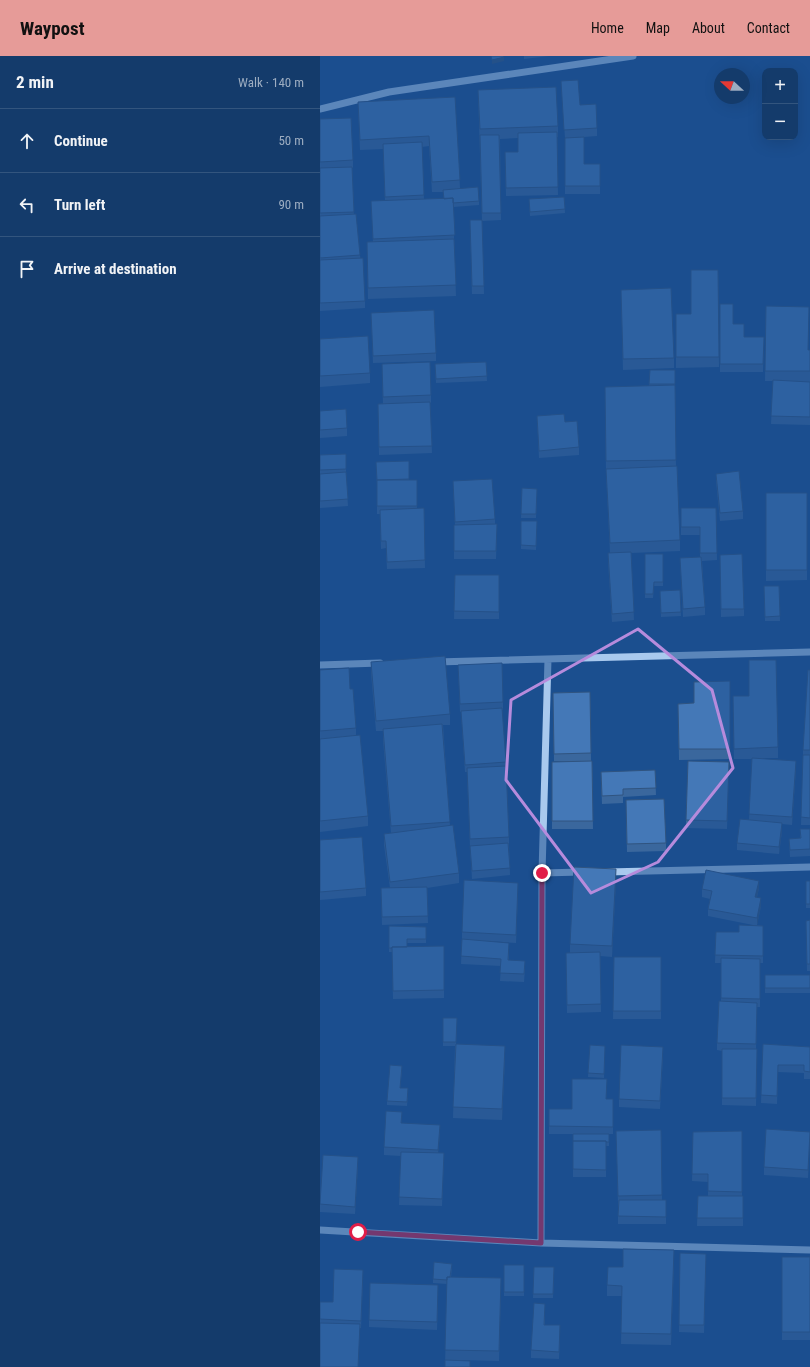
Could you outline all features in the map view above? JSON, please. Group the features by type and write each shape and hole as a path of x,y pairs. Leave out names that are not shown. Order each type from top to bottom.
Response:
{"street":[{"path":"320,110 389,92 633,56"},
{"path":"430,662 810,652"},
{"path":"541,1243 542,873 548,659"},
{"path":"320,665 391,663"},
{"path":"597,872 810,867"},
{"path":"542,873 590,872"},
{"path":"320,1230 541,1243 810,1250"}],"highlighted area":[{"path":"638,629 712,690 733,768 658,862 591,893 506,780 511,700"}],"building":[{"path":"491,56 503,56 504,57 492,60"},
{"path":"578,80 580,105 596,104 597,128 564,130 561,81"},
{"path":"556,87 558,126 480,129 478,90"},
{"path":"455,97 460,180 432,182 429,136 360,140 358,102"},
{"path":"351,118 353,160 320,162 320,119"},
{"path":"557,132 558,187 506,188 505,152 518,152 518,133"},
{"path":"480,135 499,135 501,213 482,213"},
{"path":"584,137 584,164 600,164 600,186 565,186 565,138"},
{"path":"422,142 424,195 385,197 383,144"},
{"path":"352,167 354,212 320,213 320,168"},
{"path":"478,187 479,201 453,203 453,198 444,199 443,190"},
{"path":"564,197 565,209 530,212 529,199"},
{"path":"453,198 455,235 373,239 371,201"},
{"path":"356,214 360,255 320,258 320,216"},
{"path":"470,220 482,220 484,286 472,286"},
{"path":"454,239 456,285 368,288 367,242"},
{"path":"363,258 365,301 320,303 320,260"},
{"path":"691,270 718,270 719,357 676,357 676,314 691,314"},
{"path":"671,288 674,358 623,359 621,290"},
{"path":"720,304 733,304 733,324 744,324 744,337 764,337 763,364 720,364"},
{"path":"766,306 809,307 808,350 810,350 810,371 765,371"},
{"path":"434,310 436,353 373,356 371,313"},
{"path":"368,336 370,373 320,376 320,339"},
{"path":"430,362 431,395 383,397 382,364"},
{"path":"486,362 487,376 436,379 435,364"},
{"path":"650,370 675,370 675,384 649,384"},
{"path":"773,380 810,382 810,417 771,416"},
{"path":"675,385 676,460 606,461 605,387"},
{"path":"430,402 432,446 379,447 378,404"},
{"path":"346,409 347,428 320,430 320,411"},
{"path":"564,414 565,422 577,421 579,447 539,451 537,416"},
{"path":"346,454 346,469 320,470 320,455"},
{"path":"409,461 409,479 377,480 376,462"},
{"path":"677,466 680,540 610,543 606,469"},
{"path":"739,471 743,511 720,513 716,474"},
{"path":"346,472 348,499 320,501 320,474"},
{"path":"492,479 495,519 455,522 453,481"},
{"path":"377,480 417,480 417,506 377,506"},
{"path":"522,488 537,489 536,514 521,514"},
{"path":"766,493 807,493 807,570 766,570"},
{"path":"424,508 425,560 387,562 386,541 381,541 380,510"},
{"path":"681,508 716,508 717,553 700,553 700,527 681,527"},
{"path":"521,521 537,521 536,546 521,545"},
{"path":"497,524 496,551 454,551 454,525"},
{"path":"631,552 634,612 612,614 608,553"},
{"path":"645,554 663,554 663,582 654,582 653,594 645,594"},
{"path":"742,554 744,609 721,609 720,555"},
{"path":"701,557 705,607 683,609 680,558"},
{"path":"455,575 499,575 499,612 454,611"},
{"path":"764,586 779,586 780,616 765,617"},
{"path":"680,590 681,612 661,613 660,591"},
{"path":"445,656 450,714 376,721 371,662"},
{"path":"749,660 776,660 778,747 734,749 733,696 749,696"},
{"path":"502,663 503,702 460,704 458,665"},
{"path":"349,668 350,689 353,689 356,728 320,731 320,670"},
{"path":"808,670 810,670 810,750 803,750"},
{"path":"730,681 730,749 679,749 678,704 694,703 694,682"},
{"path":"590,692 591,753 554,754 553,693"},
{"path":"502,708 506,762 465,765 461,711"},
{"path":"442,724 450,822 391,826 383,729"},
{"path":"360,735 368,816 320,821 320,739"},
{"path":"803,755 810,755 810,818 801,817"},
{"path":"752,758 796,761 792,817 749,814"},
{"path":"592,761 593,821 552,821 552,762"},
{"path":"688,761 729,762 727,821 686,820"},
{"path":"506,766 509,837 470,839 467,768"},
{"path":"655,770 656,788 623,789 623,795 602,796 601,772"},
{"path":"664,799 666,843 627,844 626,800"},
{"path":"740,819 782,823 779,847 737,843"},
{"path":"453,825 459,873 390,882 384,834"},
{"path":"800,829 810,829 810,849 790,850 789,839 801,838"},
{"path":"362,837 366,888 320,892 320,840"},
{"path":"508,843 510,868 472,871 470,846"},
{"path":"574,867 616,869 612,946 570,944"},
{"path":"706,870 759,881 755,897 761,898 757,918 708,909 712,891 702,889"},
{"path":"464,880 518,883 516,935 462,932"},
{"path":"806,881 810,881 810,904 806,904"},
{"path":"427,887 428,916 382,917 381,888"},
{"path":"810,920 810,964 807,964 806,921"},
{"path":"739,925 763,926 763,956 715,955 716,932 739,932"},
{"path":"389,926 426,927 426,939 407,939 407,947 389,948"},
{"path":"462,939 509,943 508,960 525,961 524,974 500,973 501,959 461,956"},
{"path":"444,946 444,990 393,991 392,947"},
{"path":"600,952 601,1004 567,1005 566,953"},
{"path":"614,957 661,957 661,1011 613,1011"},
{"path":"721,958 760,959 760,999 721,998"},
{"path":"765,975 810,975 810,988 765,988"},
{"path":"719,1001 757,1003 756,1044 717,1043"},
{"path":"443,1018 457,1018 456,1042 443,1042"},
{"path":"456,1044 505,1046 502,1109 453,1107"},
{"path":"763,1044 810,1047 810,1072 804,1071 804,1065 778,1065 777,1096 761,1095"},
{"path":"590,1045 605,1046 604,1074 588,1073"},
{"path":"621,1045 663,1047 660,1101 619,1099"},
{"path":"722,1049 757,1049 756,1098 722,1098"},
{"path":"390,1065 402,1066 400,1088 408,1088 407,1102 387,1101"},
{"path":"572,1079 607,1079 606,1099 613,1099 613,1127 549,1126 549,1109 572,1109"},
{"path":"386,1111 402,1112 401,1123 440,1125 438,1150 384,1147"},
{"path":"766,1129 810,1132 808,1170 764,1167"},
{"path":"661,1130 662,1195 618,1196 616,1131"},
{"path":"742,1131 742,1192 708,1191 708,1174 692,1174 693,1132"},
{"path":"573,1134 609,1134 609,1142 573,1141"},
{"path":"573,1141 606,1141 606,1170 573,1169"},
{"path":"401,1152 444,1153 442,1199 399,1197"},
{"path":"323,1155 358,1157 355,1207 320,1204"},
{"path":"698,1196 743,1196 743,1218 697,1218"},
{"path":"619,1200 666,1200 666,1217 618,1216"},
{"path":"623,1249 674,1250 671,1334 621,1333 622,1286 607,1285 608,1267 623,1267"},
{"path":"680,1253 706,1254 704,1325 679,1325"},
{"path":"782,1257 810,1257 810,1332 782,1332"},
{"path":"434,1262 452,1264 450,1277 447,1277 447,1280 433,1279"},
{"path":"504,1265 524,1265 524,1292 504,1292"},
{"path":"534,1267 554,1267 553,1294 533,1294"},
{"path":"334,1269 363,1270 361,1321 320,1319 320,1302 333,1302"},
{"path":"447,1277 501,1278 499,1351 445,1350"},
{"path":"370,1283 438,1285 437,1322 369,1320"},
{"path":"534,1303 545,1304 544,1325 560,1325 559,1352 531,1350"},
{"path":"320,1323 360,1324 358,1367 320,1367"},
{"path":"445,1360 470,1361 470,1367 445,1367"}],"route":[{"path":"358,1232 541,1243 542,873"}]}
